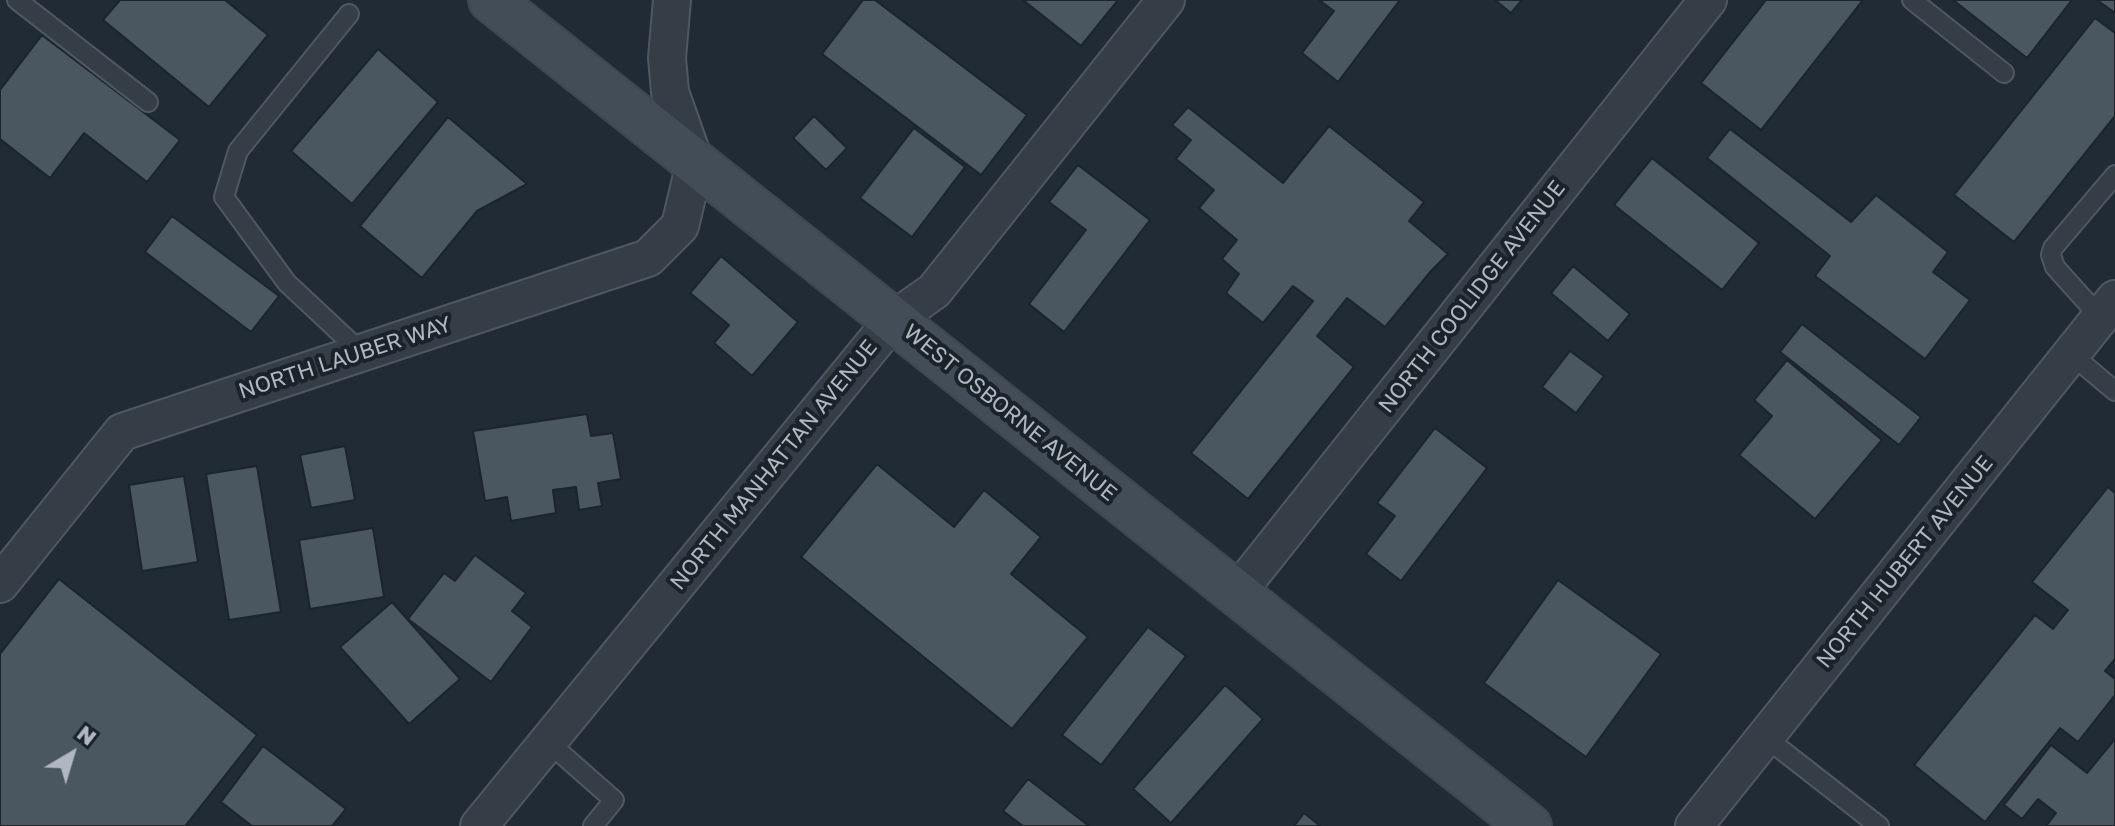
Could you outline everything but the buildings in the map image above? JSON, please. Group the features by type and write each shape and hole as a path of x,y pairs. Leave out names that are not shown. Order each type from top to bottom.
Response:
{"street":[{"name":"WEST OSBORNE AVENUE","path":"491,0 1529,826"},
{"path":"672,0 667,58 670,92 695,163"},
{"name":"NORTH MANHATTAN AVENUE","path":"479,826 893,320 934,291 1166,0"},
{"name":"NORTH COOLIDGE AVENUE","path":"1236,594 1708,0"},
{"name":"NORTH LAUBER WAY","path":"0,584 122,432 648,258 680,226 695,163"},
{"name":"NORTH HUBERT AVENUE","path":"1694,826 2108,308"}],"lane":[{"path":"17,0 148,102"},
{"path":"1912,0 2004,73"},
{"path":"349,14 238,151 224,197 287,283 362,353"},
{"path":"2108,308 2055,267 2051,255 2053,248 2115,175"},
{"path":"2071,354 2115,391"},
{"path":"1765,737 1879,826"},
{"path":"548,742 614,800 593,826"}]}
